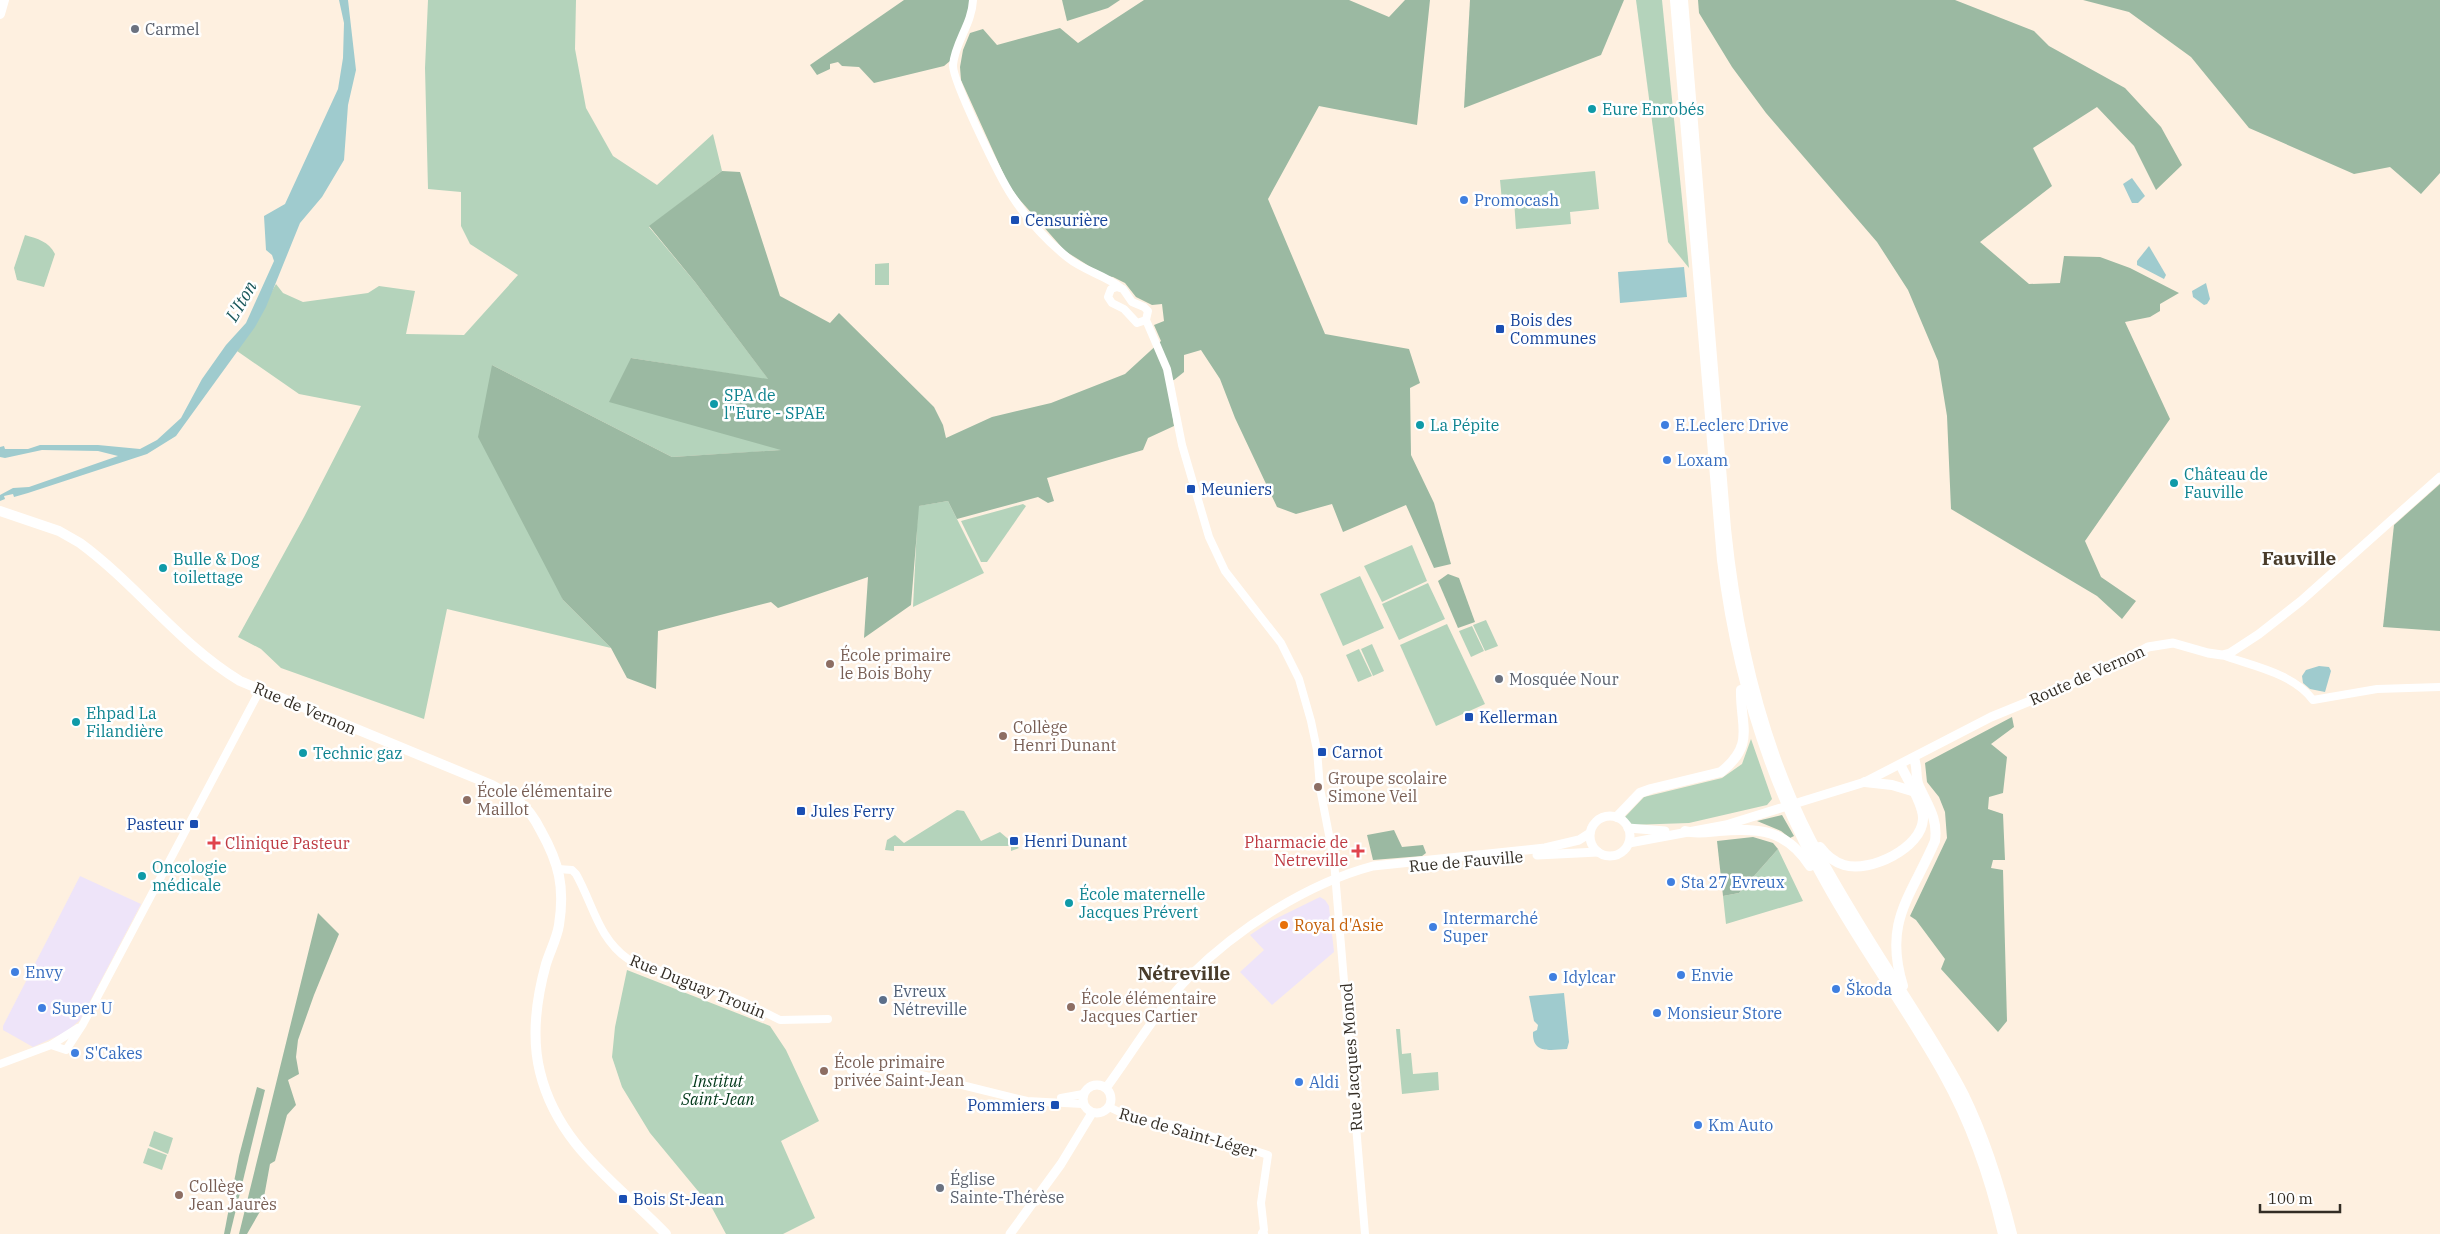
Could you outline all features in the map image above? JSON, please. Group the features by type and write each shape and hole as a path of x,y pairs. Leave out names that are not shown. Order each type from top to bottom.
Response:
{"main road":[{"path":"0,14 4,0"},
{"path":"1675,0 1722,560 1729,612 1742,676 1760,739 1791,816 1827,886 1930,1052 1959,1104 1988,1178 2002,1234"},
{"path":"1683,0 1732,581 1740,633 1758,702 1786,784 1800,817 1837,887 1946,1061 1978,1127 1996,1176 2012,1234"},
{"path":"2222,655 2238,649 2301,601 2440,477"},
{"name":"Rue de Vernon","path":"0,512 59,531 80,543 224,671 260,690 492,785 519,801 529,811 552,848 561,884 559,927 546,964 536,1014 536,1045 540,1073 550,1101 576,1146 666,1234"},
{"name":"Route de Vernon","path":"1685,831 1726,825 1813,800 1865,782 1901,766 1991,717 2108,669 2148,647 2173,643 2222,655"},
{"path":"1628,828 1629,843 1622,853 1603,855 1591,844 1590,833 1592,826 1602,818 1617,817 1640,794 1651,789 1721,772 1736,758 1744,734 1741,698 1742,676"},
{"path":"1906,999 1897,968 1896,930 1902,908 1935,842 1936,830 1934,816 1918,784 1914,759"},
{"path":"1800,817 1830,858 1844,865 1855,866 1871,863 1895,855 1906,848 1920,832 1923,819 1921,807 1901,766"},
{"path":"1865,782 1892,785 1912,791"},
{"path":"1617,817 1628,828 1650,831 1685,831 1694,833 1747,830 1776,834 1799,851 1827,886"},
{"path":"1629,843 1685,831"},
{"name":"Rue de Fauville","path":"1106,1088 1148,1028 1195,972 1239,933 1294,900 1350,872 1395,862 1545,848 1579,840 1590,833"},
{"name":"Rue de Fauville","path":"1336,879 1394,867 1532,855 1598,852"},
{"path":"1096,1084 1106,1088 1111,1097 1109,1107 1101,1113 1092,1113 1083,1104 1083,1094 1096,1084"},
{"path":"1010,1234 1061,1164 1092,1113"}],"street":[{"path":"973,0 971,16 957,48 953,68 957,84 1011,196 1054,245 1070,260 1123,289"},
{"path":"1096,275 1108,288 1110,301 1124,309 1133,321 1143,323 1146,320"},
{"path":"1109,293 1117,287 1123,289"},
{"name":"Rue Jacques Monod","path":"1123,289 1132,302 1144,307 1148,311 1146,320 1167,369 1182,445 1209,537 1225,571 1281,643 1299,679 1317,750 1320,788 1329,828 1336,879 1365,1234"},
{"name":"Route de Vernon","path":"2222,655 2289,679 2306,691 2313,700 2384,689 2440,686"},
{"path":"51,1045 66,1050 83,1024 260,690"},
{"name":"Rue Duguay Trouin","path":"558,869 572,870 576,874 602,931 613,946 628,960 742,1002 780,1020 828,1020"},
{"path":"0,1064 51,1045 69,1035 83,1024"},
{"path":"851,1070 893,1068 979,1090 1036,1101 1083,1104"},
{"path":"1036,1101 1083,1094"},
{"name":"Rue de Saint-Léger","path":"1109,1107 1143,1120 1180,1126 1268,1155 1261,1203 1263,1234"}],"shaded area":[{"path":"80,876 141,904 80,1020 66,1032 33,1047 3,1030 3,1026"},
{"path":"1320,897 1329,906 1334,952 1272,1005 1240,972 1264,950 1250,935 1271,921"}],"green space":[{"path":"428,0 576,0 575,49 586,108 613,156 657,185 713,134 722,171 649,227 695,282 769,380 631,358 783,450 672,457 492,365 563,600 611,648 447,609 424,719 281,668 261,649 238,637 304,517 361,406 299,394 237,351 276,284 283,293 303,302 368,293 379,286 415,291 406,334 464,335 518,275 470,244 461,226 461,192 428,189 425,68"},
{"path":"904,0 970,0 970,9 950,61 944,66 874,83 859,67 842,66 838,62 830,64 830,69 817,75 810,65"},
{"path":"1062,0 1120,0 1108,8 1067,21"},
{"path":"1144,0 1349,0 1389,17 1405,0 1430,0 1417,125 1319,106 1268,199 1325,334 1409,349 1420,383 1410,388 1411,455 1434,503 1451,564 1434,568 1406,505 1343,532 1332,504 1296,514 1277,507 1235,418 1220,379 1201,350 1184,355 1184,372 1174,380 1168,381 1174,426 1148,438 1143,450 1047,478 1054,501 1048,503 1038,497 957,519 948,501 919,506 911,605 864,638 868,577 778,608 771,602 658,631 656,689 627,678 611,648 563,600 478,437 492,365 672,457 781,450 609,402 631,358 768,379 695,282 649,226 722,171 740,172 780,296 830,323 839,313 934,407 943,425 946,438 992,417 1051,403 1125,374 1161,341 1154,325 1164,321 1162,304 1152,305 1136,297 1125,283 1113,277 1105,276 1065,251 1019,199 1008,184 961,80 960,67 963,50 970,33 983,29 997,45 1060,28 1078,43"},
{"path":"1470,0 1624,0 1601,55 1464,108"},
{"path":"1636,0 1662,0 1689,268 1668,242"},
{"path":"1698,0 1955,0 2034,31 2049,46 2125,88 2161,127 2182,165 2156,190 2134,146 2097,107 2033,148 2052,186 1980,242 2029,284 2060,283 2064,256 2100,257 2130,268 2179,293 2160,304 2160,311 2150,317 2125,322 2170,419 2085,541 2101,577 2136,601 2122,619 2097,596 1951,509 1947,416 1938,361 1908,290 1877,242 1766,113 1732,67 1699,13"},
{"path":"2083,0 2440,0 2440,173 2421,194 2390,167 2354,174 2249,128 2191,57 2129,12"},
{"path":"1595,171 1599,209 1570,212 1571,224 1516,229 1514,200 1502,201 1500,180"},
{"path":"25,235 46,243 55,254 44,287 17,280 14,268"},
{"path":"889,263 889,285 875,285 875,264"},
{"path":"2440,484 2440,631 2383,627 2394,525"},
{"path":"948,501 984,573 913,607 918,506"},
{"path":"1023,504 1026,506 987,562 981,562 961,521"},
{"path":"1412,545 1427,581 1382,602 1364,566"},
{"path":"1448,574 1459,578 1475,622 1458,628 1438,581"},
{"path":"1360,576 1384,628 1343,646 1320,594"},
{"path":"1428,583 1445,619 1399,640 1382,604"},
{"path":"1486,620 1498,646 1485,651 1473,625"},
{"path":"1447,624 1485,704 1436,726 1400,645"},
{"path":"1472,626 1484,651 1471,657 1459,631"},
{"path":"1372,644 1384,671 1373,676 1361,649"},
{"path":"1359,649 1372,676 1358,682 1346,655"},
{"path":"2012,717 2014,727 1991,744 2007,757 2003,793 1989,797 1988,809 2003,814 2005,860 1993,860 1991,868 2003,870 2007,1021 1998,1032 1941,969 1945,959 1916,920 1910,916 1947,838 1945,812 1939,797 1927,782 1925,763"},
{"path":"1751,739 1772,799 1767,805 1689,823 1630,825 1625,817 1644,797 1722,778 1742,764"},
{"path":"957,810 964,811 981,841 1000,832 1019,848 1011,851 1011,846 894,846 894,851 885,850 887,840 895,835 904,843"},
{"path":"1782,815 1794,836 1790,838 1781,831 1757,821"},
{"path":"1394,830 1402,847 1423,845 1426,853 1422,856 1373,860 1367,835"},
{"path":"1753,837 1773,843 1778,849 1739,893 1723,896 1717,841"},
{"path":"1778,849 1803,901 1726,924 1723,896 1739,893"},
{"path":"318,913 339,934 298,1040 296,1057 299,1074 288,1080 296,1105 287,1115 275,1161 270,1164 262,1208 247,1234 239,1234"},
{"name":"Institut Saint-Jean","path":"627,970 770,1026 786,1050 819,1121 781,1141 815,1218 783,1234 726,1234 712,1208 650,1133 622,1087 612,1057 615,1027"},
{"path":"1396,1029 1400,1029 1402,1054 1411,1053 1413,1074 1438,1072 1439,1090 1402,1094"},
{"path":"257,1087 265,1090 230,1234 224,1234 239,1156"},
{"path":"154,1131 173,1138 168,1154 149,1146"},
{"path":"148,1148 167,1155 162,1170 143,1163"}],"water":[{"path":"339,0 348,0 356,70 348,105 344,160 322,197 300,223 266,307 255,327 176,436 147,454 28,493 14,497 13,494 4,496 5,499 0,501 0,495 13,488 29,487 118,456 98,451 42,450 5,458 0,457 0,447 4,446 5,449 28,449 40,445 98,445 140,449 157,440 181,418 202,379 226,345 246,323 274,261 272,255 266,250 264,216 285,204 338,89 343,58 344,23"},
{"path":"2132,178 2145,196 2138,203 2132,203 2123,184"},
{"path":"2149,246 2166,275 2164,279 2137,265 2137,261"},
{"path":"1684,267 1687,297 1620,303 1618,272"},
{"path":"2206,283 2210,299 2204,305 2193,297 2192,291"},
{"path":"2319,666 2329,667 2331,671 2325,692 2310,689 2303,683 2302,676 2306,670"},
{"path":"1564,993 1569,1042 1567,1049 1543,1049 1533,1039 1533,1032 1537,1030 1538,1025 1534,1021 1529,996"}],"place":[{"name":"Carmel","path":"135,29"},
{"name":"Eure Enrobés","path":"1592,109"},
{"name":"Promocash","path":"1464,200"},
{"name":"Censurière","path":"1015,220"},
{"name":"Bois des Communes","path":"1500,329"},
{"name":"SPA de l\"Eure - SPAE","path":"714,404"},
{"name":"La Pépite","path":"1420,425"},
{"name":"E.Leclerc Drive","path":"1665,425"},
{"name":"Loxam","path":"1667,460"},
{"name":"Château de Fauville","path":"2174,483"},
{"name":"Meuniers","path":"1191,489"},
{"name":"Bulle & Dog toilettage","path":"163,568"},
{"name":"École primaire le Bois Bohy","path":"830,664"},
{"name":"Mosquée Nour","path":"1499,679"},
{"name":"Kellerman","path":"1469,717"},
{"name":"Ehpad La Filandière","path":"76,722"},
{"name":"Collège Henri Dunant","path":"1003,736"},
{"name":"Carnot","path":"1322,752"},
{"name":"Technic gaz","path":"303,753"},
{"name":"Groupe scolaire Simone Veil","path":"1318,787"},
{"name":"École élémentaire Maillot","path":"467,800"},
{"name":"Jules Ferry","path":"801,811"},
{"name":"Pasteur","path":"194,824"},
{"name":"Henri Dunant","path":"1014,841"},
{"name":"Clinique Pasteur","path":"214,843"},
{"name":"Pharmacie de Netreville","path":"1358,851"},
{"name":"Oncologie médicale","path":"142,876"},
{"name":"Sta 27 Evreux","path":"1671,882"},
{"name":"École maternelle Jacques Prévert","path":"1069,903"},
{"name":"Royal d'Asie","path":"1284,925"},
{"name":"Intermarché Super","path":"1433,927"},
{"name":"Envy","path":"15,972"},
{"name":"Envie","path":"1681,975"},
{"name":"Idylcar","path":"1553,977"},
{"name":"Škoda","path":"1836,989"},
{"name":"Evreux Nétreville","path":"883,1000"},
{"name":"École élémentaire Jacques Cartier","path":"1071,1007"},
{"name":"Super U","path":"42,1008"},
{"name":"Monsieur Store","path":"1657,1013"},
{"name":"S'Cakes","path":"75,1053"},
{"name":"École primaire privée Saint-Jean","path":"824,1071"},
{"name":"Aldi","path":"1299,1082"},
{"name":"Pommiers","path":"1055,1105"},
{"name":"Km Auto","path":"1698,1125"},
{"name":"Église Sainte-Thérèse","path":"940,1188"},
{"name":"Collège Jean Jaurès","path":"179,1195"},
{"name":"Bois St-Jean","path":"623,1199"}],"district":[{"name":"Fauville","path":"2299,558"},
{"name":"Nétreville","path":"1184,973"}],"water label":[{"name":"L'Iton","path":"241,301"}]}
